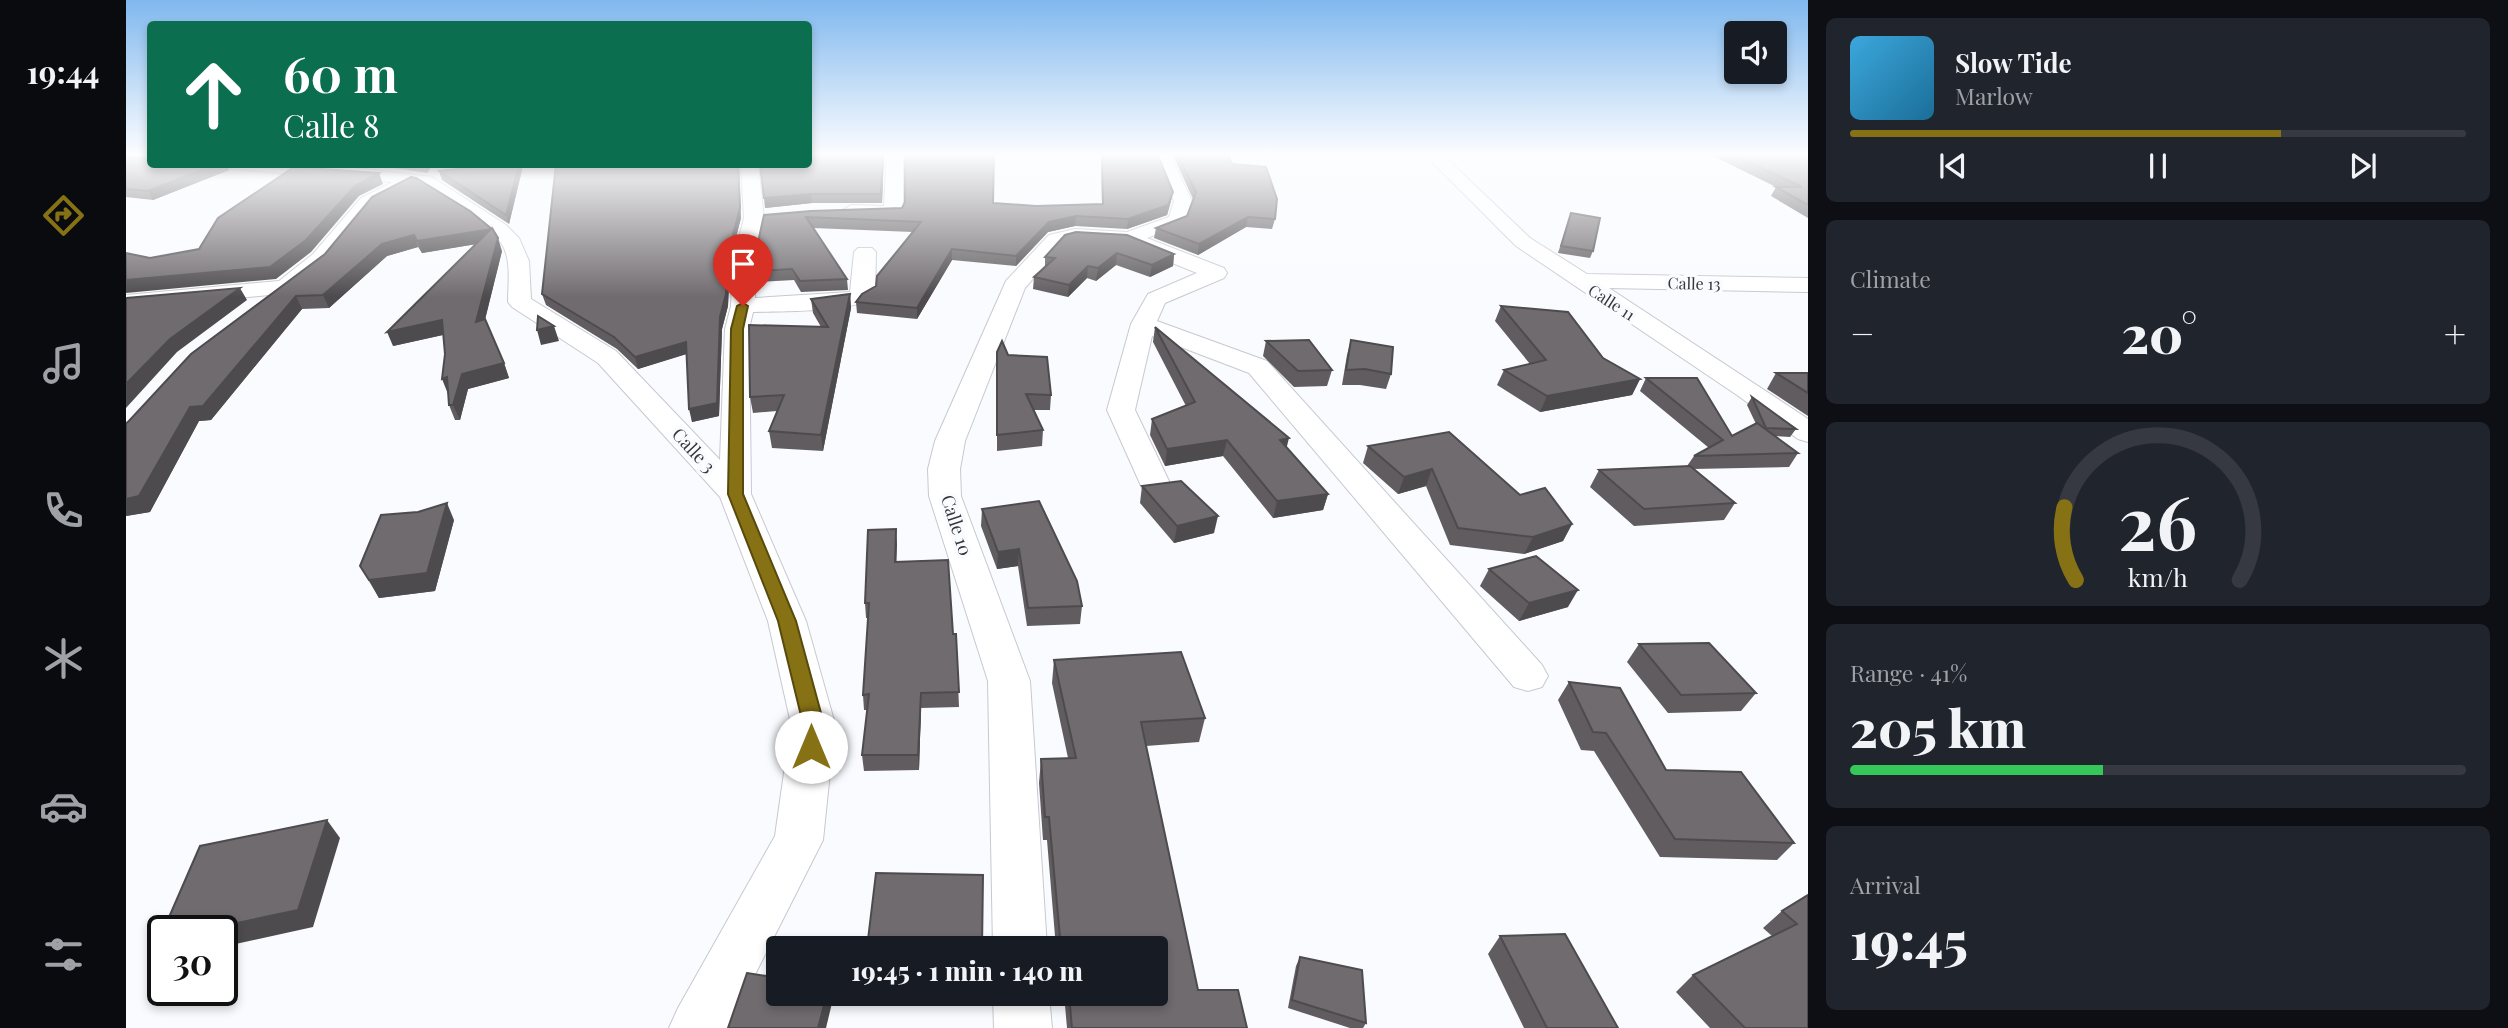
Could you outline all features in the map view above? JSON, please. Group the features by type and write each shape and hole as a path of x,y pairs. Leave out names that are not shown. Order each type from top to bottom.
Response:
{"street":[{"path":"254,310 321,259 370,201"},
{"name":"Calle 3","path":"466,201 512,242 518,261 520,302 607,357 736,494 787,621 813,724 799,840 698,1028"},
{"path":"736,494 737,329 743,306 744,261 766,217 761,201"},
{"path":"834,212 893,212 893,201"},
{"name":"Calle 10","path":"1020,936 1009,681 945,496 944,469 950,441 1014,286 1056,239 1075,235 1129,239 1178,220 1182,201"},
{"name":"Calle 11","path":"1481,201 1523,242 1747,389 1808,433"},
{"path":"1129,239 1216,273 1156,299 1143,324 1121,410 1153,481"},
{"path":"743,306 855,299 863,295 865,252"},
{"name":"Calle 13","path":"1581,281 1808,285"},
{"path":"126,302 282,288"},
{"path":"1143,324 1258,367 1528,676"},
{"path":"1022,1006 1023,1028"}],"building":[{"path":"243,201 341,201 306,240 270,267 126,280 126,253 150,258 199,249 218,218"},
{"path":"369,201 454,201 492,229 417,241 414,235 382,244 323,295 296,296 203,406 190,407 139,496 126,499 126,423 191,354 325,254"},
{"path":"485,201 510,201 506,215"},
{"path":"552,201 740,201 729,250 726,294 720,317 717,403 689,409 686,342 635,357 614,337 542,294"},
{"path":"993,201 1036,206 1103,204 1103,201 1170,201 1168,205 1128,219 1076,216 1049,222 1016,256 952,249 917,308 856,302 862,294 876,286 877,276 921,222 806,217 847,279 800,281 792,269 756,271 756,251 764,215 902,208 905,202"},
{"path":"1193,201 1277,201 1275,219 1248,217 1199,244 1156,228 1187,216"},
{"path":"1571,213 1600,218 1593,251 1561,246"},
{"path":"492,228 498,238 476,322 485,319 504,363 462,374 453,405 449,405 447,377 442,379 445,354 442,320 387,332"},
{"path":"1076,232 1127,235 1174,254 1152,265 1117,253 1098,268 1088,266 1069,285 1034,277 1055,258 1045,257 1065,235"},
{"path":"240,288 170,339 126,384 126,298"},
{"path":"850,294 821,435 769,431 784,395 750,397 749,325 828,327 811,299"},
{"path":"1501,306 1568,312 1603,358 1640,379 1547,396 1504,370 1546,360"},
{"path":"538,316 554,326 537,330"},
{"path":"1155,327 1289,438 1280,440 1328,494 1277,501 1227,440 1167,449 1152,419 1195,402"},
{"path":"1309,340 1332,370 1298,371 1266,341"},
{"path":"1351,340 1393,347 1391,374 1365,369 1346,370"},
{"path":"1002,341 1008,355 1047,357 1051,395 1026,394 1043,430 997,435 997,352"},
{"path":"1776,373 1808,373 1808,393"},
{"path":"1646,378 1697,378 1732,436 1757,423 1798,453 1694,456 1723,440"},
{"path":"1752,397 1796,429 1766,428"},
{"path":"1449,432 1520,495 1545,488 1572,524 1533,537 1458,528 1432,469 1404,477 1368,446"},
{"path":"1690,466 1735,503 1644,509 1599,470"},
{"path":"1181,481 1218,516 1177,526 1142,486"},
{"path":"1039,501 1077,581 1082,606 1028,608 1019,549 998,552 982,509"},
{"path":"447,503 427,573 369,580 360,566 381,515 418,512"},
{"path":"896,529 895,562 948,560 959,692 921,693 918,755 862,755 869,694 863,695 869,603 865,603 868,530"},
{"path":"1536,556 1578,590 1529,603 1489,569"},
{"path":"1709,643 1756,693 1681,695 1639,644"},
{"path":"1181,652 1205,718 1141,722 1198,990 1238,990 1247,1028 1072,1028 1070,1006 1168,1006 1168,936 1060,936 1049,817 1045,817 1041,759 1076,758 1054,660"},
{"path":"1569,682 1620,688 1666,770 1741,772 1794,843 1675,839 1606,733 1593,732"},
{"path":"327,820 298,910 238,923 238,915 170,915 200,846"},
{"path":"876,873 983,875 982,936 868,936"},
{"path":"1808,895 1808,1028 1745,1028 1693,975 1797,924 1782,911"},
{"path":"1565,934 1618,1028 1547,1028 1500,936"},
{"path":"1300,957 1362,970 1366,1023 1292,1000"},
{"path":"747,973 766,976 766,1006 824,1006 818,1028 728,1028"}],"route":[{"path":"743,306 737,329 736,494 787,621 813,724 811,747"}]}
